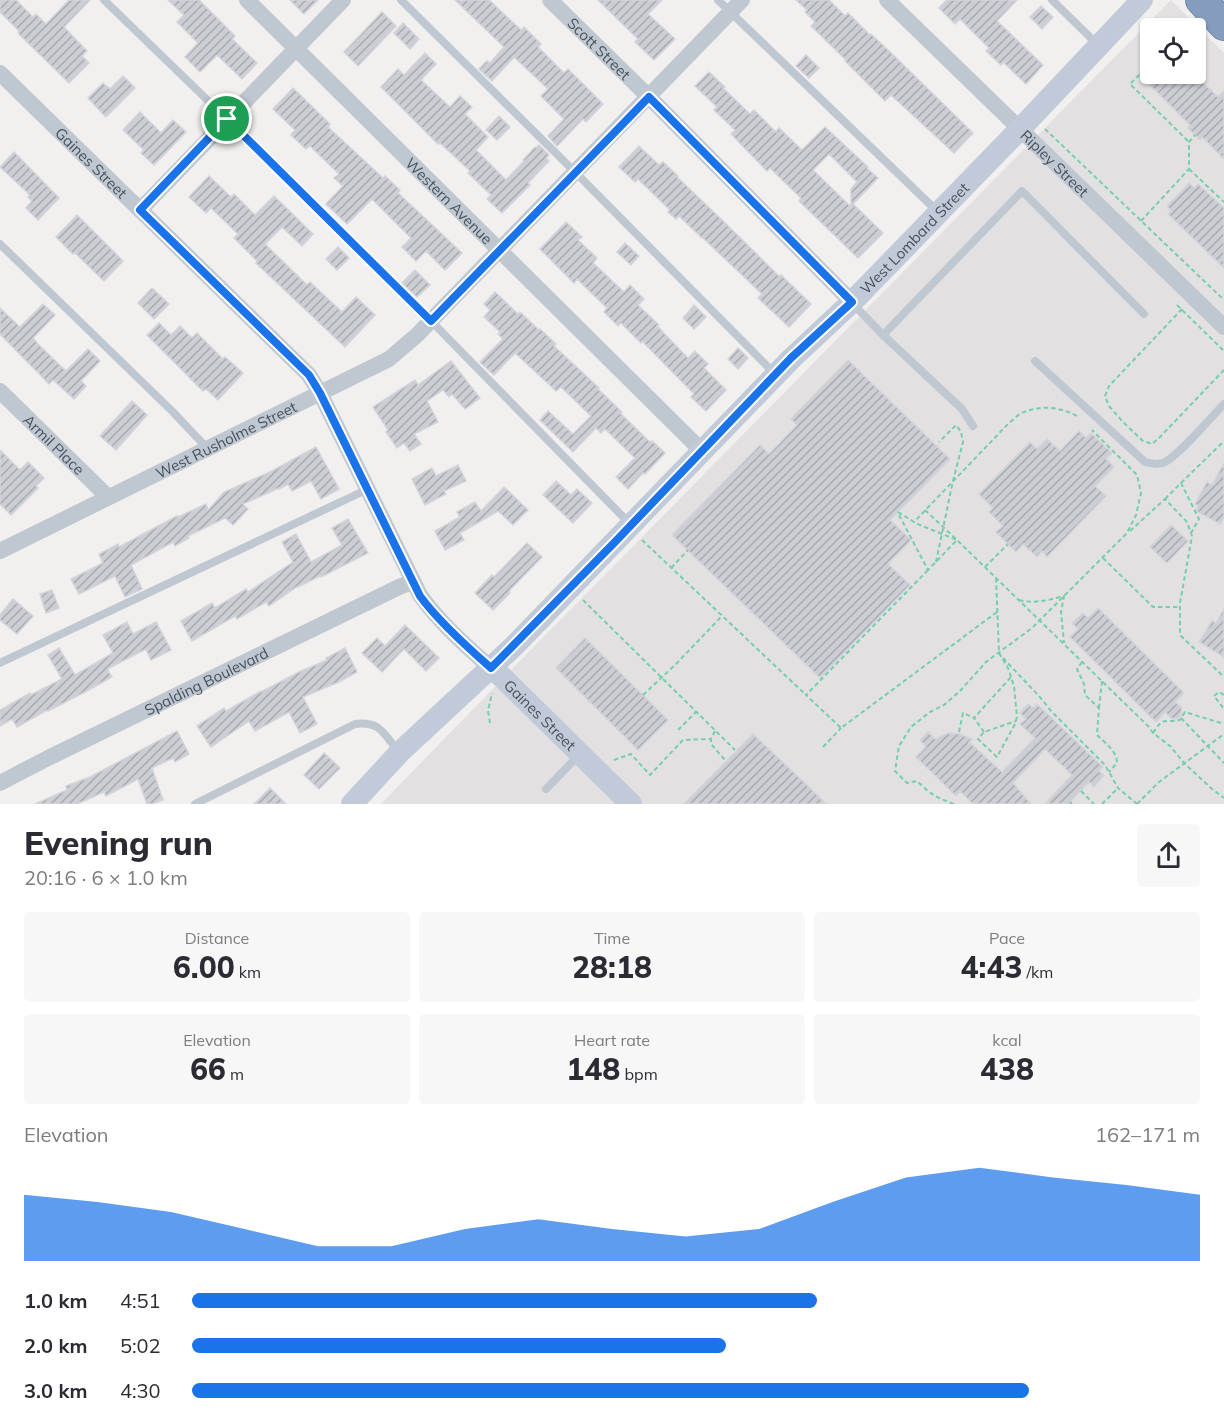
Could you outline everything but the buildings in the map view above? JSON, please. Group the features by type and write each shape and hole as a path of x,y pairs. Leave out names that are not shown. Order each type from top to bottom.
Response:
{"highway":[{"path":"1201,0 1224,25"}],"street":[{"name":"Western Avenue","path":"247,0 702,451"},
{"path":"140,210 343,0"},
{"name":"Scott Street","path":"550,0 852,302"},
{"name":"Ripley Street","path":"887,0 1223,323"},
{"name":"West Rusholme Street","path":"5,547 389,359 417,335 501,250 736,6"},
{"name":"West Lombard Street","path":"352,804 400,752 444,710 493,678 636,532 702,451 791,358 852,302 1099,46 1146,10"},
{"name":"Gaines Street","path":"0,73 309,375 368,489 412,582 427,606 473,652 493,678 502,677 631,804"},
{"name":"Armil Place","path":"0,391 108,497"},
{"name":"Spalding Boulevard","path":"0,783 412,582"}],"lane":[{"path":"104,0 431,321 636,532"},
{"path":"401,0 776,375"},
{"path":"718,0 736,6 938,213"},
{"path":"1052,0 1099,46"},
{"path":"883,335 1022,191 1144,314"},
{"path":"0,244 207,448"},
{"path":"852,302 883,335 962,409 973,426"},
{"path":"1035,361 1145,462 1153,465 1166,462 1177,453 1224,404"},
{"path":"0,663 368,489"},
{"path":"195,804 355,724 377,725 400,752"},
{"path":"546,789 580,754"}],"path":[{"path":"1140,74 1130,84 1189,142"},
{"path":"1045,129 1223,298"},
{"path":"1141,221 1189,169 1189,142 1195,135"},
{"path":"1189,169 1224,202"},
{"path":"1182,309 1109,386 1105,396 1109,406 1143,441 1152,444 1224,370"},
{"path":"914,522 1022,412 1047,408 1063,409 1077,416"},
{"path":"936,562 952,482 963,442 961,432 956,425 939,442"},
{"path":"1090,429 1137,474 1141,493 1136,515 1128,533"},
{"path":"954,804 930,794 917,781 907,783 895,771 899,746 911,727 930,712 944,705 986,662 1032,628 1224,441"},
{"path":"1181,483 1199,519 1191,533"},
{"path":"1165,499 1187,522 1192,536 1179,607 1180,635 1224,677"},
{"path":"925,510 1170,746 1185,764 1224,798"},
{"path":"928,570 898,512 914,522 957,540"},
{"path":"636,532 671,568 841,728"},
{"path":"806,695 957,540"},
{"path":"985,567 1008,544"},
{"path":"671,568 688,550"},
{"path":"1102,558 1153,607 1179,607"},
{"path":"996,578 999,653 1008,668 1014,686 1017,717 1016,721 997,757 978,739 984,732 1016,721"},
{"path":"1019,600 1041,602 1064,596"},
{"path":"1064,596 1061,612 1064,644"},
{"path":"581,598 735,750"},
{"path":"823,747 841,728 997,612"},
{"path":"643,695 722,616"},
{"path":"999,653 1052,712 1105,765 1118,788 1137,804 1159,782 1224,734"},
{"path":"1082,661 1077,669 1084,684 1085,694 1099,708"},
{"path":"974,718 1011,677"},
{"path":"490,723 488,711 493,678"},
{"path":"1102,681 1097,735 1118,757 1118,763 1109,772"},
{"path":"1224,695 1219,692 1214,696 1224,709"},
{"path":"678,730 696,712"},
{"path":"1154,733 1161,722 1180,720 1185,712 1224,724"},
{"path":"959,732 963,713 974,718 984,732"},
{"path":"1181,718 1224,763"},
{"path":"716,731 711,744 724,760"},
{"path":"612,762 631,754 650,775 683,740 711,739"},
{"path":"1102,804 1118,788"},
{"path":"1080,791 1094,804"}],"shaded area":[{"path":"1171,0 1189,18 1153,18"},
{"path":"1140,31 1140,84 1206,84 1206,35 1224,53 1224,804 381,804"}],"route":[{"path":"649,97 852,302 791,358 491,668 427,606 420,596 309,375 140,210 227,119 431,321 649,97"}]}
